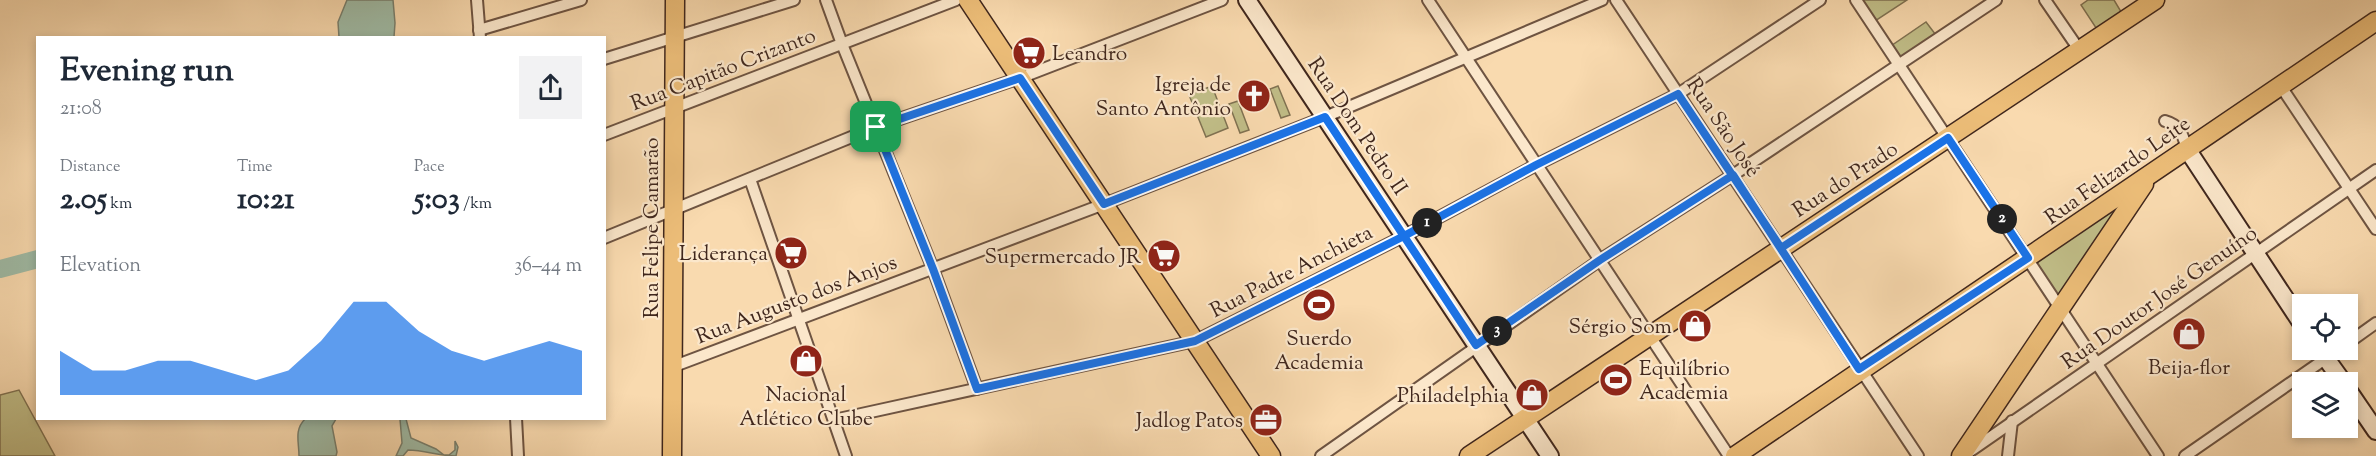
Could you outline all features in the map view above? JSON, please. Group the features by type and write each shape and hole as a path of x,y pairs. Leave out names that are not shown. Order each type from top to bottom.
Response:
{"main road":[{"name":"Rua Felipe Camarão","path":"672,456 675,0"},
{"path":"968,0 1271,456"},
{"name":"Rua do Prado","path":"1469,456 2155,0"},
{"name":"Rua Felizardo Leite","path":"1735,456 1859,369 2028,258 2376,21"},
{"path":"1962,456 2150,175"}],"street":[{"path":"477,0 480,34 581,0"},
{"path":"606,58 794,0"},
{"path":"826,0 933,269 977,389"},
{"name":"Rua Capitão Crizanto","path":"606,134 956,0"},
{"path":"606,237 674,212 876,127 1020,78 1222,0"},
{"name":"Rua Dom Pedro II","path":"1247,0 1550,456"},
{"path":"1428,0 1729,456"},
{"name":"Rua Augusto dos Anjos","path":"672,367 1104,204 1325,117 1602,0"},
{"name":"Rua São José","path":"1616,0 1918,456"},
{"name":"Rua Padre Anchieta","path":"834,420 1195,341 1678,94 1820,0"},
{"path":"1856,0 2158,456"},
{"path":"1321,456 1600,260 1733,175 1996,0"},
{"path":"2045,0 2080,51"},
{"path":"2280,85 2376,229"},
{"path":"2165,121 2180,130 2187,149 2292,309"},
{"name":"Rua Doutor José Genuíno","path":"1962,456 2376,170"},
{"path":"750,179 846,456"},
{"path":"2358,336 2376,323"},
{"path":"2185,456 2317,360"},
{"path":"2358,405 2376,431"},
{"path":"516,420 518,456"},
{"path":"2008,456 2012,421"}],"shaded area":[{"path":"347,0 393,0 394,36 339,36 338,22"},
{"path":"1856,0 1907,0 1872,23"},
{"path":"2088,0 2114,0 2126,20 2102,37 2081,5"},
{"path":"1926,22 1939,39 1899,65 1888,48"},
{"path":"1212,86 1228,128 1206,137 1189,95"},
{"path":"1278,86 1290,115 1281,118 1270,89"},
{"path":"1238,101 1249,130 1240,133 1229,104"},
{"path":"2130,189 2060,307 2028,258"},
{"path":"19,390 55,456 0,456 0,395"},
{"path":"304,420 335,420 332,426 336,456 299,456 298,432"},
{"path":"400,420 406,420 411,438 444,455 449,455 455,450 455,441 458,447 456,456 443,455 408,450 403,456 396,456 402,443"}],"waterway":[{"path":"0,269 36,260"}],"place":[{"name":"Leandro","path":"1029,53"},
{"name":"Igreja de Santo Antônio","path":"1254,96"},
{"name":"Liderança","path":"791,253"},
{"name":"Supermercado JR","path":"1164,256"},
{"name":"Suerdo Academia","path":"1319,305"},
{"name":"Sérgio Som","path":"1695,326"},
{"name":"Beija-flor","path":"2189,334"},
{"name":"Nacional Atlético Clube","path":"806,361"},
{"name":"Equilíbrio Academia","path":"1616,380"},
{"name":"Philadelphia","path":"1532,395"},
{"name":"Jadlog Patos","path":"1266,420"}],"route":[{"path":"876,127 933,269 977,389 1195,341 1404,236 1536,165 1678,94 1733,175 1781,248 1948,138 2028,258 1859,369 1733,175 1600,260 1476,345 1460,320 1404,236 1325,117 1104,204 1020,78 876,127"}]}
